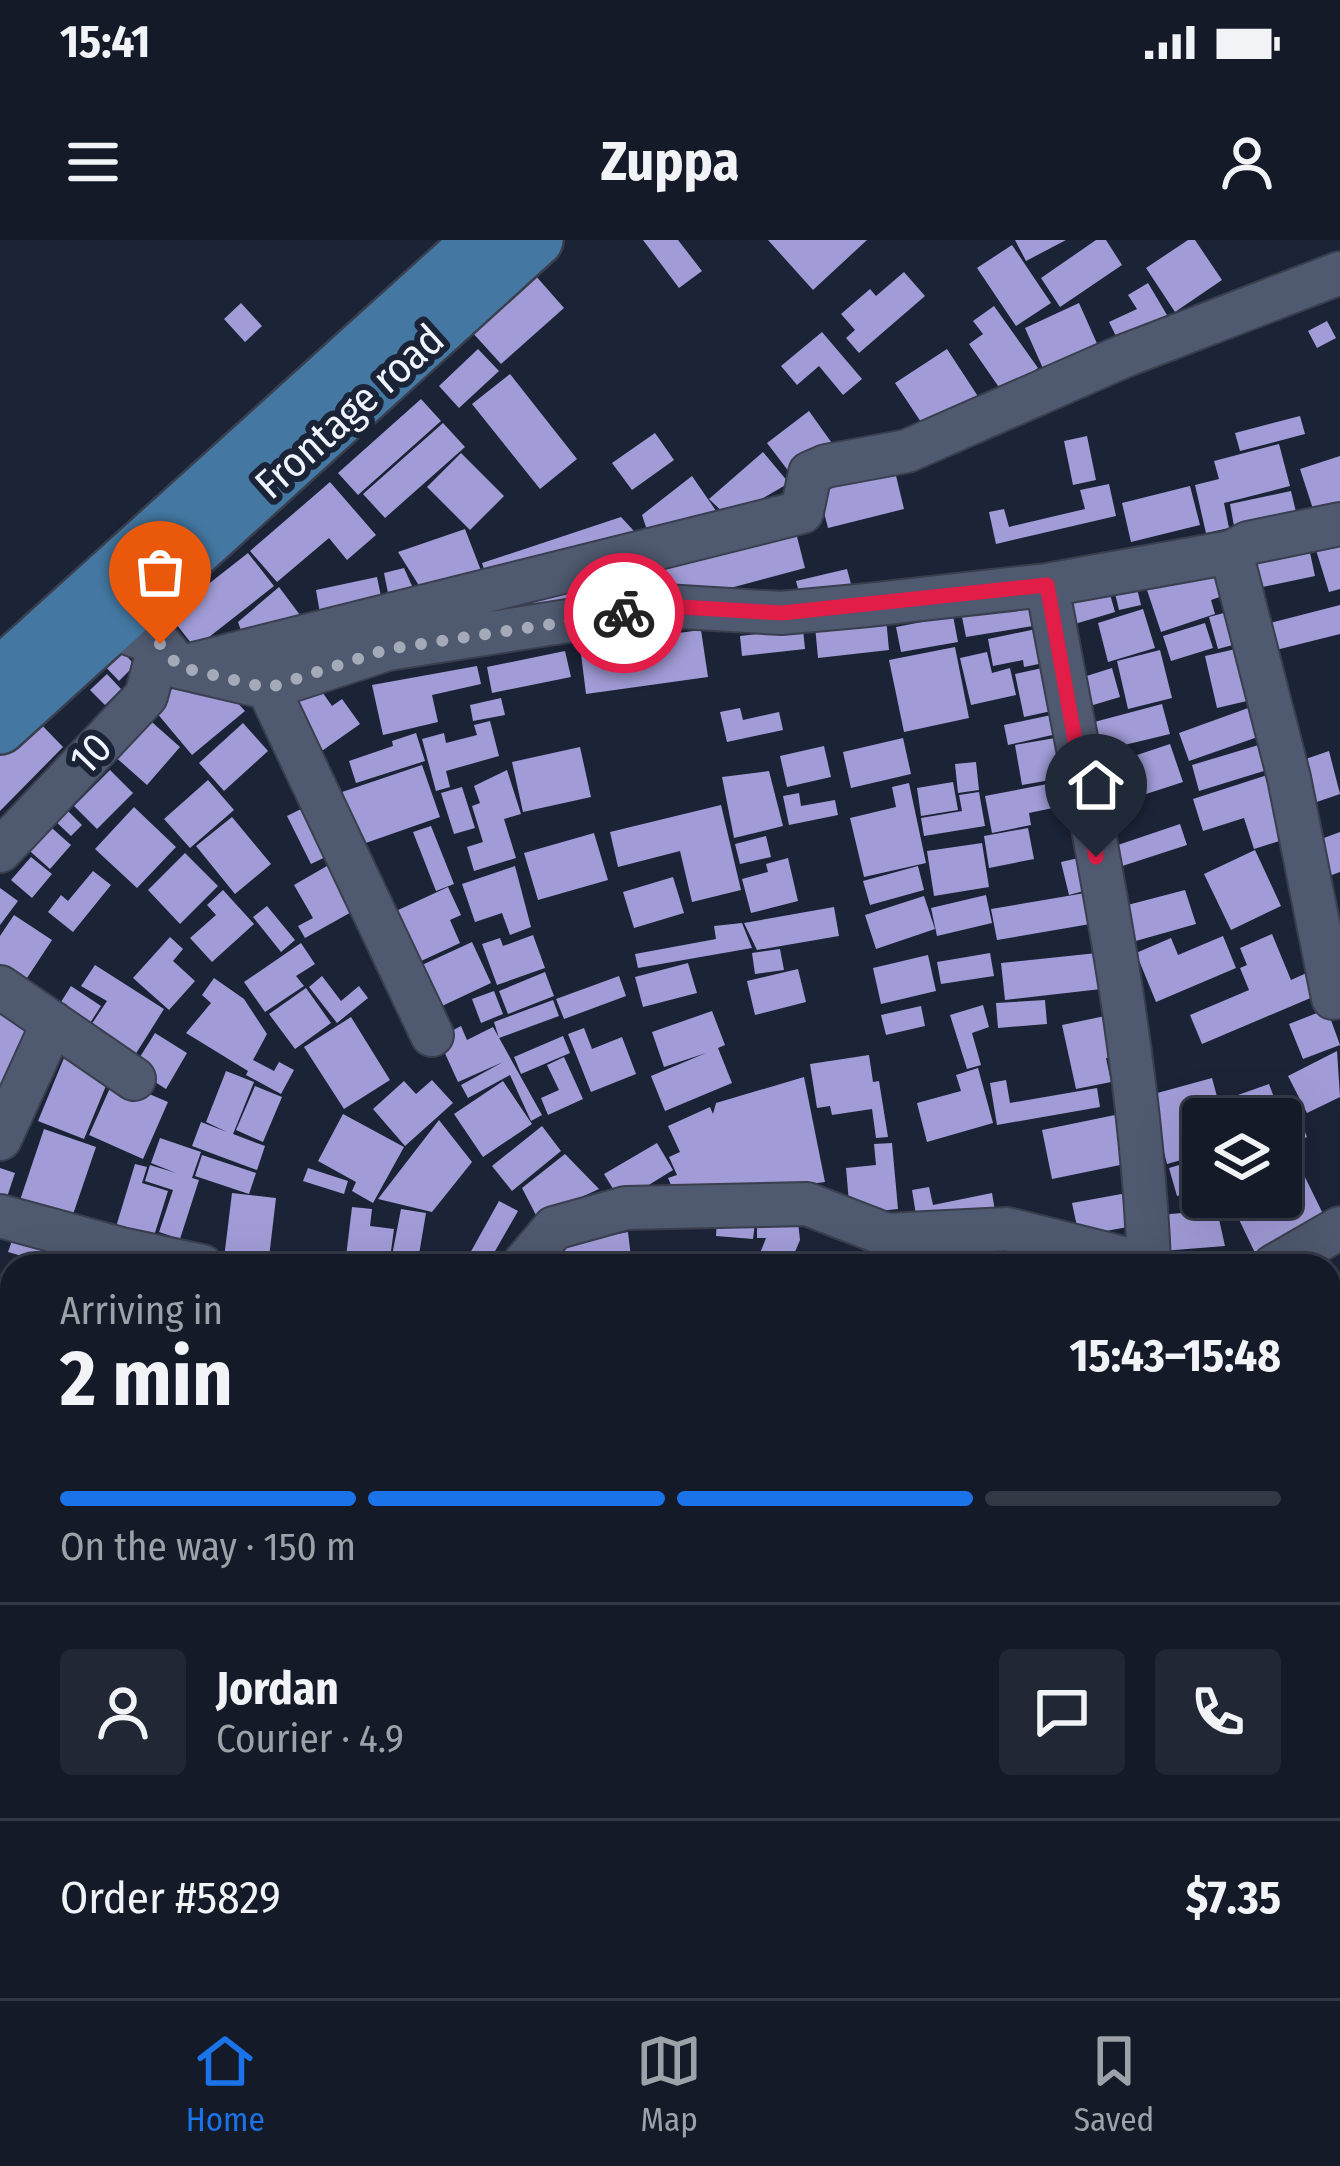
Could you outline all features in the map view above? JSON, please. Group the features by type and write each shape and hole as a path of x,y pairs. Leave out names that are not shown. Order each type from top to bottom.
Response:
{"main road":[{"path":"0,674 137,631 480,240"},
{"name":"Frontage road","path":"0,728 137,631 537,240"}],"street":[{"path":"137,631 802,512 810,473 907,451 1124,356 1340,273"},
{"path":"268,688 388,649 664,606 782,613 1047,585 1231,552 1248,543 1340,524"},
{"path":"1231,552 1289,778 1333,998"},
{"path":"1047,585 1121,993 1145,1166 1151,1254"},
{"path":"137,631 268,688 432,1035"},
{"name":"10","path":"0,851 146,696 137,631"},
{"path":"0,987 134,1079"},
{"path":"0,1138 53,1023"},
{"path":"532,1254 554,1228 626,1208 807,1204 886,1235 1007,1228 1112,1254"},
{"path":"0,1216 141,1254"},
{"path":"1295,1254 1340,1228"}],"building":[{"path":"643,240 678,240 702,271 679,288"},
{"path":"768,240 867,240 813,290"},
{"path":"1015,240 1066,240 1026,261"},
{"path":"1096,240 1106,240 1122,265 1060,307 1041,278"},
{"path":"1195,240 1222,280 1175,312 1146,268"},
{"path":"1012,245 1051,303 1016,326 977,268"},
{"path":"904,272 925,296 859,353 846,338 855,330 841,314 870,289 876,296"},
{"path":"535,275 564,308 501,364 471,331"},
{"path":"1148,283 1167,315 1118,340 1109,322 1137,309 1128,295"},
{"path":"241,303 262,326 245,342 224,319"},
{"path":"1079,303 1099,348 1045,373 1025,328"},
{"path":"994,306 1038,368 1003,393 969,344 983,334 973,321"},
{"path":"1327,321 1336,338 1317,348 1308,331"},
{"path":"822,332 862,379 843,395 819,366 797,385 781,366"},
{"path":"478,349 499,371 459,408 439,386"},
{"path":"947,349 983,404 931,437 895,383"},
{"path":"510,374 577,459 540,489 472,404"},
{"path":"421,399 441,421 358,495 338,473"},
{"path":"809,411 834,446 793,477 767,443"},
{"path":"1300,416 1305,434 1240,451 1235,433"},
{"path":"443,423 465,447 385,518 363,494"},
{"path":"655,433 674,460 632,490 612,463"},
{"path":"1087,436 1096,480 1073,485 1064,441"},
{"path":"1279,444 1290,486 1224,503 1229,528 1206,533 1195,485 1219,479 1214,461"},
{"path":"763,452 789,483 729,518 709,499"},
{"path":"461,453 504,496 470,530 427,487"},
{"path":"1340,456 1340,503 1314,512 1300,469"},
{"path":"892,459 904,509 828,528 815,478"},
{"path":"692,476 721,518 650,539 642,515"},
{"path":"330,482 376,535 347,560 329,538 277,582 250,551"},
{"path":"1109,484 1116,516 996,544 989,512 1004,509 1009,527 1085,509 1080,490"},
{"path":"1190,486 1200,525 1131,542 1122,503"},
{"path":"1291,491 1296,512 1234,526 1230,504"},
{"path":"621,517 645,543 489,584 482,563"},
{"path":"794,525 805,568 674,603 667,579 596,598 591,580"},
{"path":"465,529 485,581 428,600 398,552"},
{"path":"1340,544 1340,589 1329,592 1316,550"},
{"path":"1309,548 1315,576 1248,590 1243,563"},
{"path":"248,553 274,586 195,648 169,615"},
{"path":"1226,559 1237,591 1211,600 1215,614 1161,632 1146,587"},
{"path":"404,568 417,597 390,603 384,573"},
{"path":"847,569 851,584 800,596 796,581"},
{"path":"377,577 383,606 321,619 316,590"},
{"path":"1135,580 1141,605 1119,610 1113,585"},
{"path":"581,584 585,610 488,626 484,600"},
{"path":"279,587 300,615 311,615 246,645 238,622"},
{"path":"1108,587 1115,612 1068,626 1062,601"},
{"path":"1036,605 1039,625 966,637 962,617"},
{"path":"1340,605 1340,634 1272,651 1266,624"},
{"path":"1242,608 1251,640 1218,649 1209,617"},
{"path":"1143,609 1155,648 1108,662 1098,623"},
{"path":"953,616 958,642 901,652 896,627"},
{"path":"886,618 889,650 818,658 815,626"},
{"path":"1205,623 1213,648 1171,661 1163,636"},
{"path":"1041,628 1048,662 1024,667 1023,660 993,666 988,639"},
{"path":"803,629 805,649 742,656 740,636"},
{"path":"701,630 708,677 586,694 580,646"},
{"path":"115,644 135,665 119,681 99,660"},
{"path":"1253,645 1264,697 1217,708 1205,656"},
{"path":"955,647 969,718 904,732 889,660"},
{"path":"1160,650 1172,698 1128,709 1117,661"},
{"path":"565,651 571,677 492,693 487,667"},
{"path":"987,652 992,673 1010,668 1016,695 971,705 960,658"},
{"path":"477,666 481,684 432,695 438,722 383,735 372,685"},
{"path":"1047,667 1056,710 1024,717 1015,674"},
{"path":"1112,668 1120,697 1083,708 1077,679"},
{"path":"107,674 121,689 105,705 90,690"},
{"path":"185,679 223,687 245,711 192,755 151,706"},
{"path":"318,686 332,706 342,699 360,724 319,753 288,707"},
{"path":"501,698 505,715 473,721 470,705"},
{"path":"1262,703 1272,732 1189,761 1179,733"},
{"path":"1162,704 1170,734 1091,753 1083,725"},
{"path":"740,708 743,720 779,712 783,730 727,742 720,712"},
{"path":"1056,714 1061,733 1008,745 1004,725"},
{"path":"145,716 180,747 147,785 112,754"},
{"path":"34,717 63,747 0,811 0,751"},
{"path":"490,721 499,756 446,771 450,787 436,791 422,739 444,733 446,743 477,735 474,725"},
{"path":"243,723 268,751 224,791 199,763"},
{"path":"416,733 425,761 356,783 349,761"},
{"path":"1061,737 1068,777 1022,785 1015,745"},
{"path":"903,738 911,774 851,788 843,752"},
{"path":"1272,741 1280,766 1199,791 1192,765"},
{"path":"1170,744 1183,782 1143,795 1131,757"},
{"path":"824,746 831,777 787,787 780,756"},
{"path":"580,747 591,797 523,812 512,762"},
{"path":"1329,751 1340,794 1308,805 1294,763"},
{"path":"976,762 979,790 958,793 955,764"},
{"path":"422,765 440,817 360,845 342,792"},
{"path":"110,770 133,793 97,829 74,806"},
{"path":"507,770 521,814 504,819 516,858 474,871 467,847 483,842 472,806 480,803 474,786"},
{"path":"769,771 783,826 734,838 722,777"},
{"path":"1277,772 1298,835 1254,849 1244,818 1203,831 1193,799"},
{"path":"208,780 234,810 190,848 164,819"},
{"path":"1063,781 1067,805 1029,813 1031,825 992,833 985,796"},
{"path":"953,782 958,810 921,816 917,788"},
{"path":"909,783 926,863 864,877 850,818 896,807 892,787"},
{"path":"462,787 475,828 454,834 441,793"},
{"path":"979,792 985,826 924,836 921,818 962,811 959,795"},
{"path":"799,793 801,806 835,800 838,815 789,825 783,796"},
{"path":"315,802 340,850 311,864 287,816"},
{"path":"62,805 82,825 71,836 51,817"},
{"path":"721,805 741,890 692,902 680,851 618,867 610,832"},
{"path":"134,807 176,847 137,888 95,849"},
{"path":"232,817 271,864 235,894 196,846"},
{"path":"44,821 71,845 50,869 23,845"},
{"path":"1180,824 1187,845 1113,869 1106,849"},
{"path":"431,826 454,884 436,891 413,832"},
{"path":"1028,828 1034,859 989,868 984,836"},
{"path":"1340,832 1340,872 1318,880 1305,845"},
{"path":"594,833 608,880 538,900 524,853"},
{"path":"766,836 771,857 740,864 735,844"},
{"path":"982,843 989,887 934,896 927,851"},
{"path":"1255,850 1281,906 1231,930 1204,874"},
{"path":"185,853 218,886 180,924 148,890"},
{"path":"31,857 52,874 32,898 11,880"},
{"path":"1083,857 1091,889 1069,895 1061,862"},
{"path":"788,858 798,901 751,913 742,879 768,872 766,864"},
{"path":"339,859 364,905 305,938 298,926 313,918 294,885"},
{"path":"515,866 531,927 510,935 502,913 475,922 462,884"},
{"path":"918,866 924,890 870,905 863,881"},
{"path":"93,871 111,885 73,932 48,912 61,895 68,901"},
{"path":"673,877 684,913 634,928 623,892"},
{"path":"448,887 461,915 450,920 460,943 406,968 383,917"},
{"path":"0,888 18,901 0,925"},
{"path":"223,890 254,924 212,962 190,938 216,915 207,905"},
{"path":"1185,890 1196,924 1125,944 1116,908"},
{"path":"1091,892 1096,923 997,940 991,909"},
{"path":"986,895 992,923 937,936 931,908"},
{"path":"924,896 935,929 876,949 865,915"},
{"path":"267,906 295,940 281,952 253,917"},
{"path":"834,907 839,936 757,950 744,923"},
{"path":"14,915 52,940 25,981 0,964 0,936"},
{"path":"742,923 752,948 638,968 635,954 716,939 714,926"},
{"path":"1272,934 1291,980 1320,967 1327,991 1202,1044 1190,1015 1249,990 1240,968 1247,965 1240,948"},
{"path":"533,935 545,968 497,985 482,944 500,938 503,946"},
{"path":"1223,936 1236,968 1156,1002 1136,953 1171,938 1178,955"},
{"path":"170,937 183,949 173,961 195,981 169,1010 133,978"},
{"path":"472,942 491,983 442,1006 422,965"},
{"path":"301,943 315,964 296,976 304,986 265,1012 244,982"},
{"path":"780,949 784,970 755,974 752,953"},
{"path":"990,953 994,976 941,984 937,962"},
{"path":"1097,953 1101,989 1005,1000 1001,963"},
{"path":"928,955 936,991 881,1004 873,968"},
{"path":"688,963 697,993 643,1007 635,977"},
{"path":"95,965 164,1009 130,1063 91,1025 107,1001 81,986"},
{"path":"798,969 806,1002 755,1015 747,981"},
{"path":"545,972 554,996 508,1014 499,991"},
{"path":"322,976 341,1001 359,986 368,998 337,1023 309,987"},
{"path":"619,976 626,996 564,1019 556,999"},
{"path":"214,978 244,999 267,1034 253,1060 274,1071 279,1062 294,1070 281,1094 186,1033 211,1003 202,995"},
{"path":"71,986 101,1006 81,1037 51,1018"},
{"path":"306,988 331,1023 295,1049 269,1014"},
{"path":"494,991 503,1014 481,1023 472,999"},
{"path":"553,1000 559,1016 499,1038 494,1022"},
{"path":"1045,1000 1047,1024 998,1028 996,1003"},
{"path":"983,1005 989,1027 972,1033 981,1065 967,1069 950,1015"},
{"path":"921,1006 925,1026 886,1035 881,1015"},
{"path":"0,1008 41,1028 0,1099"},
{"path":"1327,1009 1340,1045 1303,1059 1289,1024"},
{"path":"712,1011 725,1045 718,1048 732,1083 665,1111 651,1076 706,1053 664,1067 652,1032"},
{"path":"1105,1016 1114,1057 1106,1058 1111,1082 1076,1089 1062,1025"},
{"path":"351,1017 390,1080 344,1109 304,1047"},
{"path":"461,1026 467,1040 493,1027 542,1115 531,1121 510,1075 468,1098 461,1085 503,1062 458,1082 438,1038"},
{"path":"584,1028 592,1049 622,1037 636,1074 591,1092 568,1034"},
{"path":"155,1033 187,1053 166,1089 133,1068"},
{"path":"563,1036 570,1053 521,1074 514,1057"},
{"path":"1337,1051 1340,1097 1307,1113 1288,1076"},
{"path":"869,1055 873,1082 879,1081 888,1137 876,1138 872,1109 832,1115 830,1106 817,1108 810,1064"},
{"path":"564,1057 583,1099 548,1115 541,1098 559,1090 547,1065"},
{"path":"64,1058 110,1076 84,1139 38,1121"},
{"path":"978,1068 993,1123 927,1142 917,1103 961,1091 956,1075"},
{"path":"226,1071 254,1082 233,1134 265,1146 257,1170 192,1146 201,1122 227,1132 206,1122"},
{"path":"804,1077 825,1182 678,1201 668,1178 677,1175 669,1157 680,1152 668,1126 710,1107 713,1114 716,1103"},
{"path":"1212,1078 1217,1098 1182,1098 1182,1160 1167,1164 1150,1095"},
{"path":"114,1079 168,1102 143,1159 89,1135"},
{"path":"432,1080 453,1103 405,1146 373,1109 404,1081 416,1094"},
{"path":"1006,1080 1010,1103 1097,1088 1100,1107 997,1125 990,1083"},
{"path":"503,1081 532,1124 483,1157 454,1114"},
{"path":"1269,1084 1274,1098 1229,1098"},
{"path":"255,1086 282,1097 263,1142 236,1130"},
{"path":"343,1114 404,1147 373,1203 352,1191 356,1182 318,1161"},
{"path":"1115,1115 1125,1164 1052,1179 1042,1130"},
{"path":"439,1120 472,1162 432,1212 378,1199"},
{"path":"542,1126 561,1151 512,1191 492,1166"},
{"path":"44,1129 96,1147 68,1229 16,1212"},
{"path":"160,1138 201,1152 192,1178 199,1180 180,1239 159,1232 173,1190 145,1181 150,1165 176,1173 151,1163"},
{"path":"657,1143 673,1170 621,1202 604,1174"},
{"path":"892,1143 898,1209 850,1214 846,1168 876,1165 874,1144"},
{"path":"565,1154 599,1189 537,1217 522,1188"},
{"path":"202,1155 256,1173 249,1194 195,1176"},
{"path":"135,1164 147,1167 142,1183 168,1191 149,1252 112,1240"},
{"path":"1182,1164 1182,1195 1177,1196 1169,1168"},
{"path":"0,1168 15,1173 1,1215 0,1215"},
{"path":"308,1168 348,1181 344,1194 303,1181"},
{"path":"1303,1173 1326,1220 1256,1254 1238,1218 1302,1218"},
{"path":"929,1187 933,1205 992,1193 995,1211 918,1227 912,1190"},
{"path":"232,1193 276,1198 269,1254 224,1254"},
{"path":"1127,1193 1133,1226 1079,1236 1072,1203"},
{"path":"499,1201 518,1211 493,1254 470,1254"},
{"path":"352,1207 372,1209 370,1226 394,1229 391,1254 346,1254"},
{"path":"401,1209 426,1213 419,1254 392,1254"},
{"path":"1159,1215 1219,1218 1225,1246 1162,1251"},
{"path":"717,1219 755,1223 753,1239 716,1236"},
{"path":"798,1222 800,1240 794,1254 760,1254 766,1238 757,1238 757,1223"},
{"path":"598,1227 596,1238 628,1232 631,1254 553,1254"},
{"path":"15,1232 62,1249 60,1254 8,1252"},
{"path":"971,1239 1046,1253 1046,1254 968,1254"}],"way so far":[{"path":"160,644 179,667 268,688 388,649 624,613"}],"route":[{"path":"624,613 664,606 782,613 1047,585 1096,857"}]}
